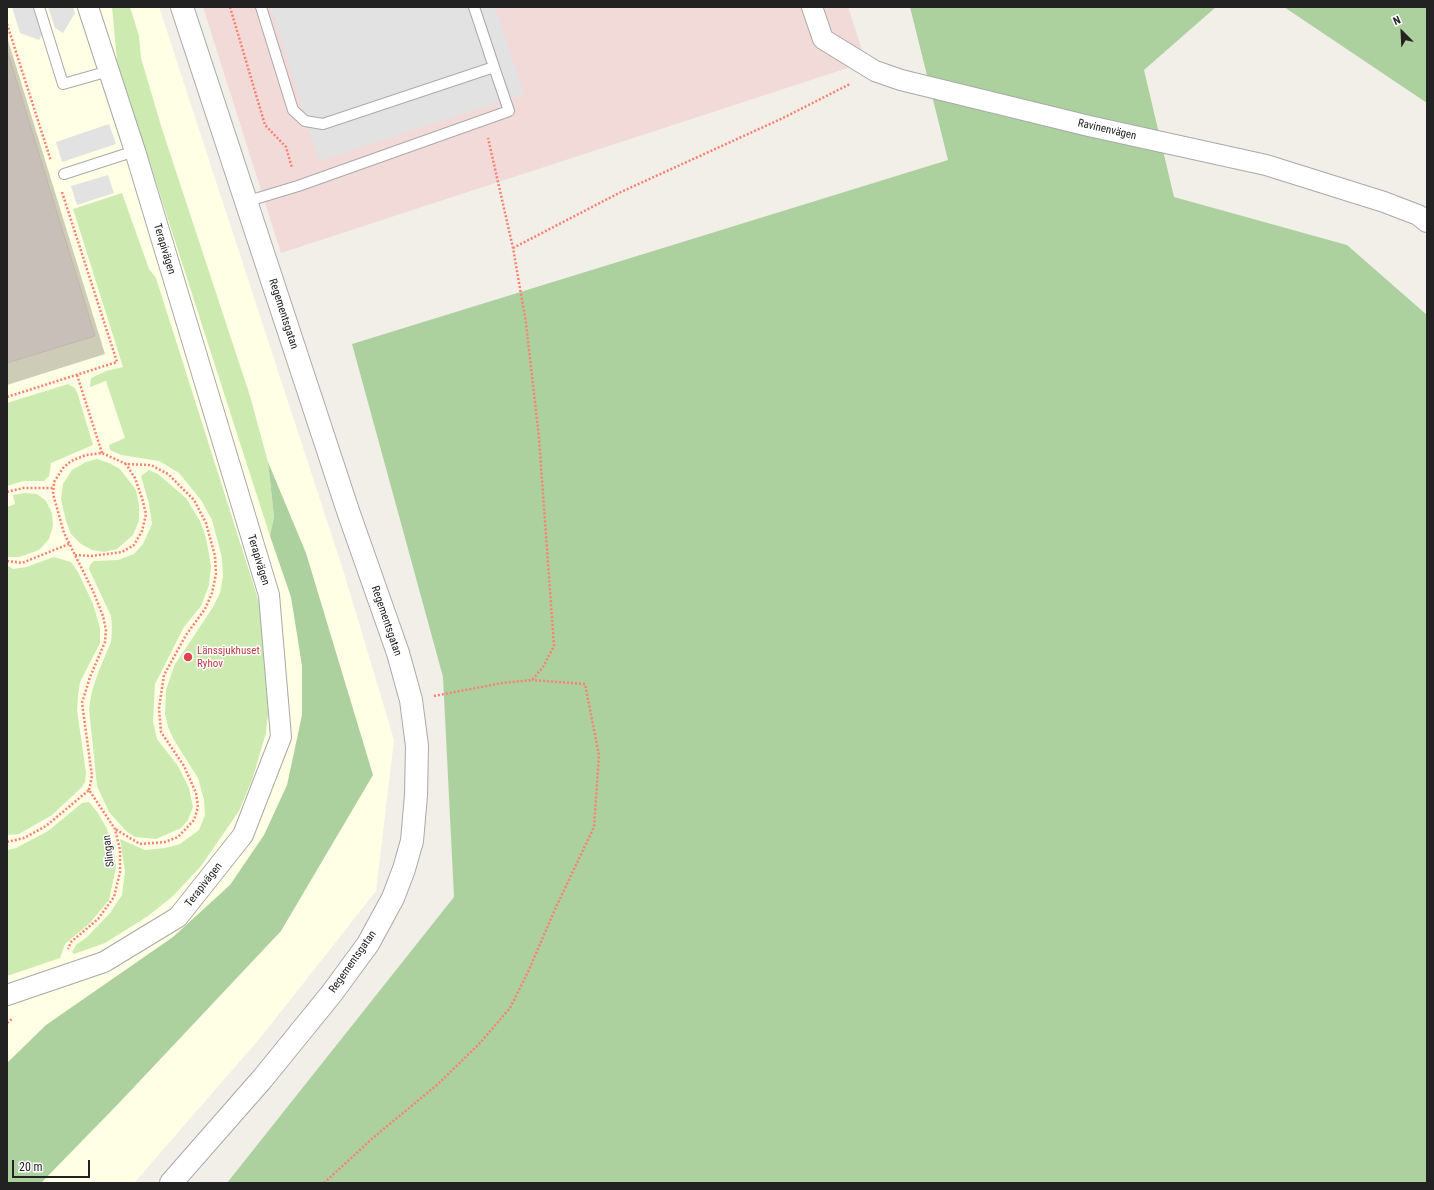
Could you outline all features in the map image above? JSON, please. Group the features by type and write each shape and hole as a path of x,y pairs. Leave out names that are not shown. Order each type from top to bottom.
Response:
{"street":[{"name":"Terapivägen","path":"7,995 104,962 178,917 243,835 281,737 268,595 135,150 88,7"},
{"name":"Regementsgatan","path":"171,1183 248,1095 332,993 368,944 393,898 404,869 412,841 416,795 417,746 411,700 398,653 245,202 182,7"},
{"name":"Ravinenvägen","path":"812,7 822,39 875,71 901,80 1089,126 1266,165 1384,202 1418,215 1427,222"}],"lane":[{"path":"39,7 63,84 108,71"},
{"path":"261,7 293,110 305,121 323,124 494,67"},
{"path":"245,202 298,186 509,111 474,7"},
{"path":"64,174 135,150"}],"path":[{"path":"230,7 265,125 286,147 298,186"},
{"path":"7,24 54,169"},
{"path":"513,248 621,192 783,118 875,71"},
{"path":"484,120 513,248 526,323 538,431 554,646 543,668 532,680"},
{"path":"7,397 117,362 61,191"},
{"path":"77,374 102,453"},
{"path":"7,842 24,838 46,826 89,790 92,776 82,703 90,677 105,642 106,630 103,616 93,591 69,544 58,514 53,494 54,482 63,468 72,461 86,455 102,453 126,464 151,465 168,474 194,500 206,523 215,556 216,574 212,593 205,609 186,635 164,675 159,708 161,732 184,766 196,793 198,807 194,820 178,837 165,842 140,844 115,828"},
{"path":"74,555 91,556 122,552 134,545 142,531 146,514 135,478 126,464"},
{"path":"7,492 23,488 54,488"},
{"path":"7,561 22,564 69,544"},
{"path":"324,1183 438,1084 479,1044 510,1008 594,828 599,755 585,684 532,680 502,683 411,700"},
{"name":"Slingan","path":"50,980 66,955 71,942 98,919 114,897 120,872 120,850 115,828 89,790"},
{"path":"7,1023 14,1017"}],"shaded area":[{"name":"Länssjukhuset Ryhov","path":"7,7 159,7 344,573 394,740 376,891 261,1037 134,1183 7,1183"},
{"path":"12,7 33,7 42,35 39,40 20,33"},
{"path":"48,7 73,7 75,13 63,33 55,28"},
{"path":"203,7 848,7 866,62 281,253"},
{"path":"271,7 495,7 524,94 319,161"},
{"path":"109,124 116,144 62,162 56,142"},
{"path":"108,175 114,193 77,205 71,186"}],"green space":[{"path":"112,7 130,7 139,36 141,58 162,129 250,396 268,462 274,517 270,536 117,61"},
{"path":"910,7 1216,7 1144,70 1174,197 1347,245 1427,315 1427,1183 227,1183 454,897 443,677 352,344 948,160"},
{"path":"1284,7 1427,7 1427,103"},
{"path":"122,193 149,269 156,278 265,621 269,705 266,733 252,780 239,811 201,866 173,896 148,916 105,943 74,954 72,952 77,944 87,937 110,913 122,895 125,872 120,839 145,850 165,848 180,844 199,830 205,815 204,800 198,778 174,740 168,727 165,714 166,690 174,666 213,607 220,593 223,576 222,558 212,520 201,500 179,473 159,461 121,455 110,450 109,445 125,438 106,381 90,387 91,378 106,371 123,367 73,209"},
{"path":"68,384 75,388 78,395 93,445 51,463 49,476 44,481 23,481 7,486 7,403"},
{"path":"97,459 120,469 136,490 139,505 139,521 133,535 117,549 104,552 92,550 81,544 71,534 66,521 61,499 63,484 72,470 86,462"},
{"path":"268,462 306,553 373,775 281,931 119,1103 41,1183 7,1183 7,1063 46,1025 173,937 230,885 264,835 287,785 302,715 302,666 291,597 270,536 274,517"},
{"path":"149,470 158,474 186,498 200,521 206,538 211,566 209,585 201,606 184,627 155,684 153,721 157,739 178,766 189,788 193,807 188,820 181,828 156,839 135,837 126,831 109,812 97,786 89,709 92,691 111,642 112,629 111,616 89,569 90,565 94,561 118,560 134,554 143,544 152,524 149,504 141,476"},
{"path":"24,493 37,494 46,501 52,513 53,526 49,539 39,550 19,557 9,557 7,556 7,507 15,504 13,495"},
{"path":"54,557 71,562 78,572 93,604 100,628 100,643 80,682 78,696 77,710 86,773 85,782 81,788 52,815 19,834 9,835 7,834 7,565 13,569 26,567"},
{"path":"89,802 98,813 107,829 113,848 116,868 109,900 90,923 65,944 60,958 7,976 7,850 16,848 48,831 82,803"}],"building":[{"path":"7,50 95,336 7,363"}],"place":[{"name":"Länssjukhuset Ryhov","path":"188,657"}]}
